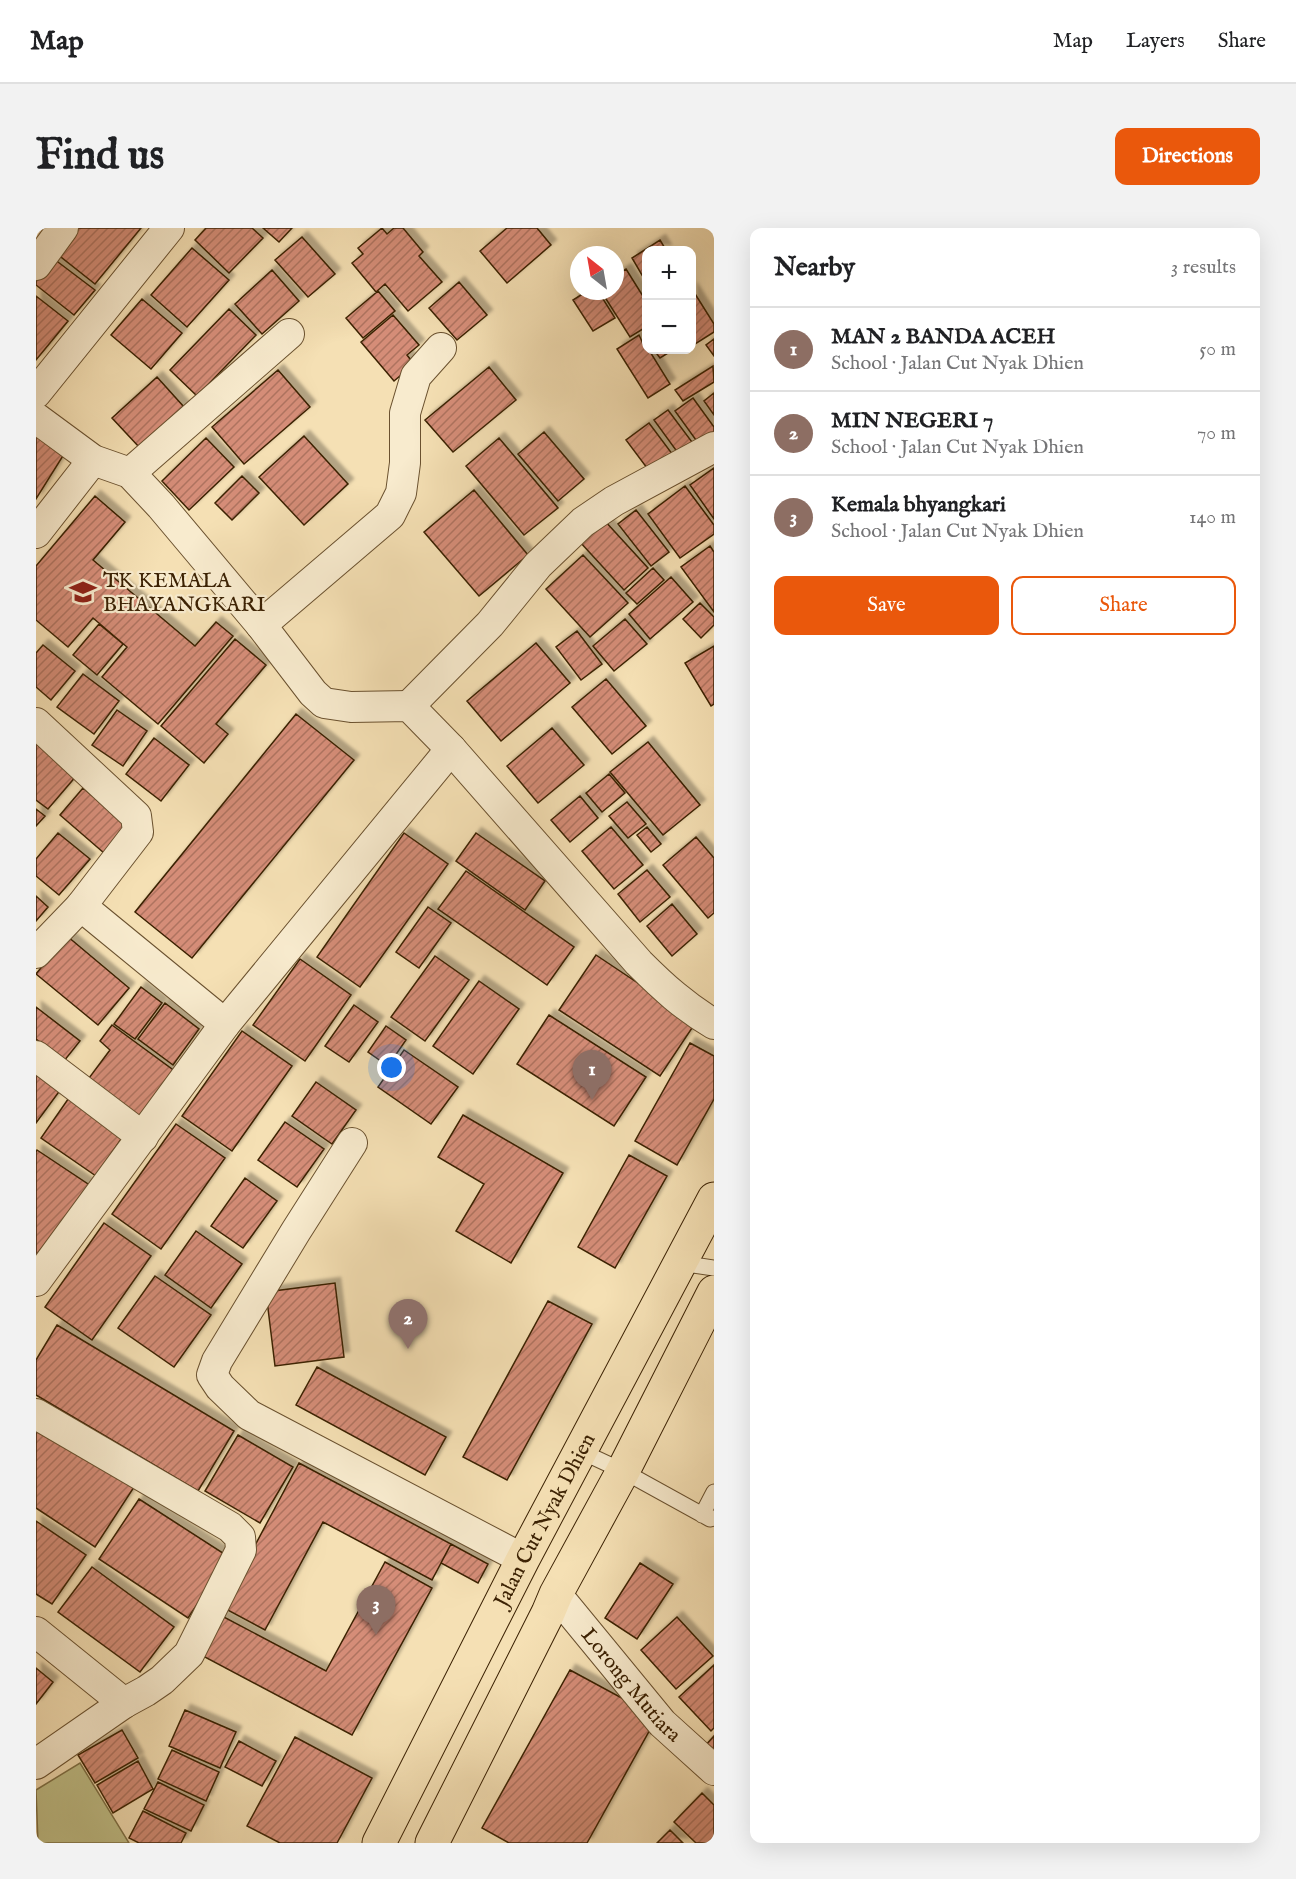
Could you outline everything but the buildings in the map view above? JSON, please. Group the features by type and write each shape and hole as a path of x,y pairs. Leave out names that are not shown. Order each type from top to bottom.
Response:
{"highway":[{"name":"Jalan Cut Nyak Dhien","path":"379,1843 523,1559 714,1199"},
{"path":"432,1843 556,1594 623,1471 714,1292"}],"street":[{"path":"36,265 63,228"},
{"path":"36,393 169,228"},
{"path":"130,473 289,334"},
{"path":"261,625 390,515 401,493 405,463 405,413 416,376 441,348"},
{"path":"36,418 93,460 130,473 161,506 261,625 313,693 324,703 351,707 409,706 490,624 538,566 583,522 614,501 714,447"},
{"path":"36,533 93,460"},
{"path":"409,706 451,749 639,963 692,1011 714,1023"},
{"path":"36,723 136,816 138,832 81,906 36,953"},
{"path":"36,1281 225,1024 451,749"},
{"path":"81,906 225,1024"},
{"path":"36,1056 143,1137"},
{"path":"352,1143 217,1361 212,1375 220,1387 249,1415 523,1559"},
{"path":"36,1414 230,1527 240,1537 241,1550 189,1654 162,1680 124,1703 36,1764"},
{"name":"Lorong Mutiara","path":"556,1594 662,1723 714,1770"},
{"path":"36,1632 124,1703"}],"lane":[{"path":"680,1263 714,1268"},
{"path":"580,1452 623,1471 708,1516 714,1492"}],"green space":[{"path":"80,1763 129,1843 38,1843 36,1790"}],"place":[{"name":"TK KEMALA BHAYANGKARI","path":"83,592"},
{"name":"MAN 2 BANDA ACEH","path":"592,1100"},
{"name":"MIN NEGERI 7","path":"408,1349"},
{"name":"Kemala bhyangkari","path":"376,1635"}]}
